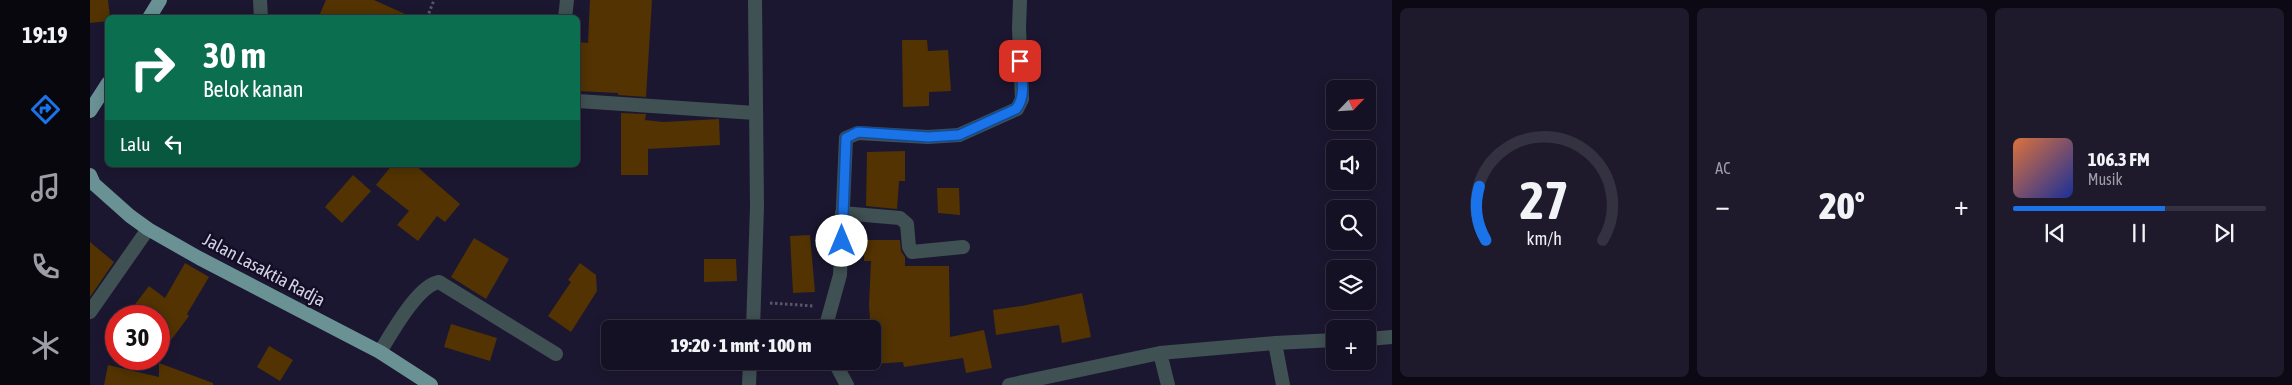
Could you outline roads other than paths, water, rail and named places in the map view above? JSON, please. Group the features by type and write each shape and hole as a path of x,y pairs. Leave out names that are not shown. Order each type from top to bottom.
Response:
{"highway":[{"path":"151,15 160,0"},
{"path":"90,111 105,88"},
{"name":"Jalan Lasaktia Radja","path":"91,182 148,229 199,258 380,352 431,385"}],"street":[{"path":"260,0 262,15"},
{"path":"565,15 567,0"},
{"path":"754,0 757,207 754,320"},
{"path":"828,320 840,274 844,144 846,138 851,134 865,132 928,137 959,135 1016,109 1022,99 1019,28 1020,0"},
{"path":"580,101 755,113"},
{"path":"842,213 900,218 906,224 909,247 912,252 963,248"},
{"path":"90,312 148,229"},
{"path":"380,352 418,298 427,288 438,282 556,354"},
{"path":"1376,338 1392,337"},
{"path":"1009,385 1160,353 1326,340"},
{"path":"1276,343 1283,385"},
{"path":"1160,353 1168,385"},
{"path":"749,385 750,370"},
{"path":"839,370 847,385"}]}
